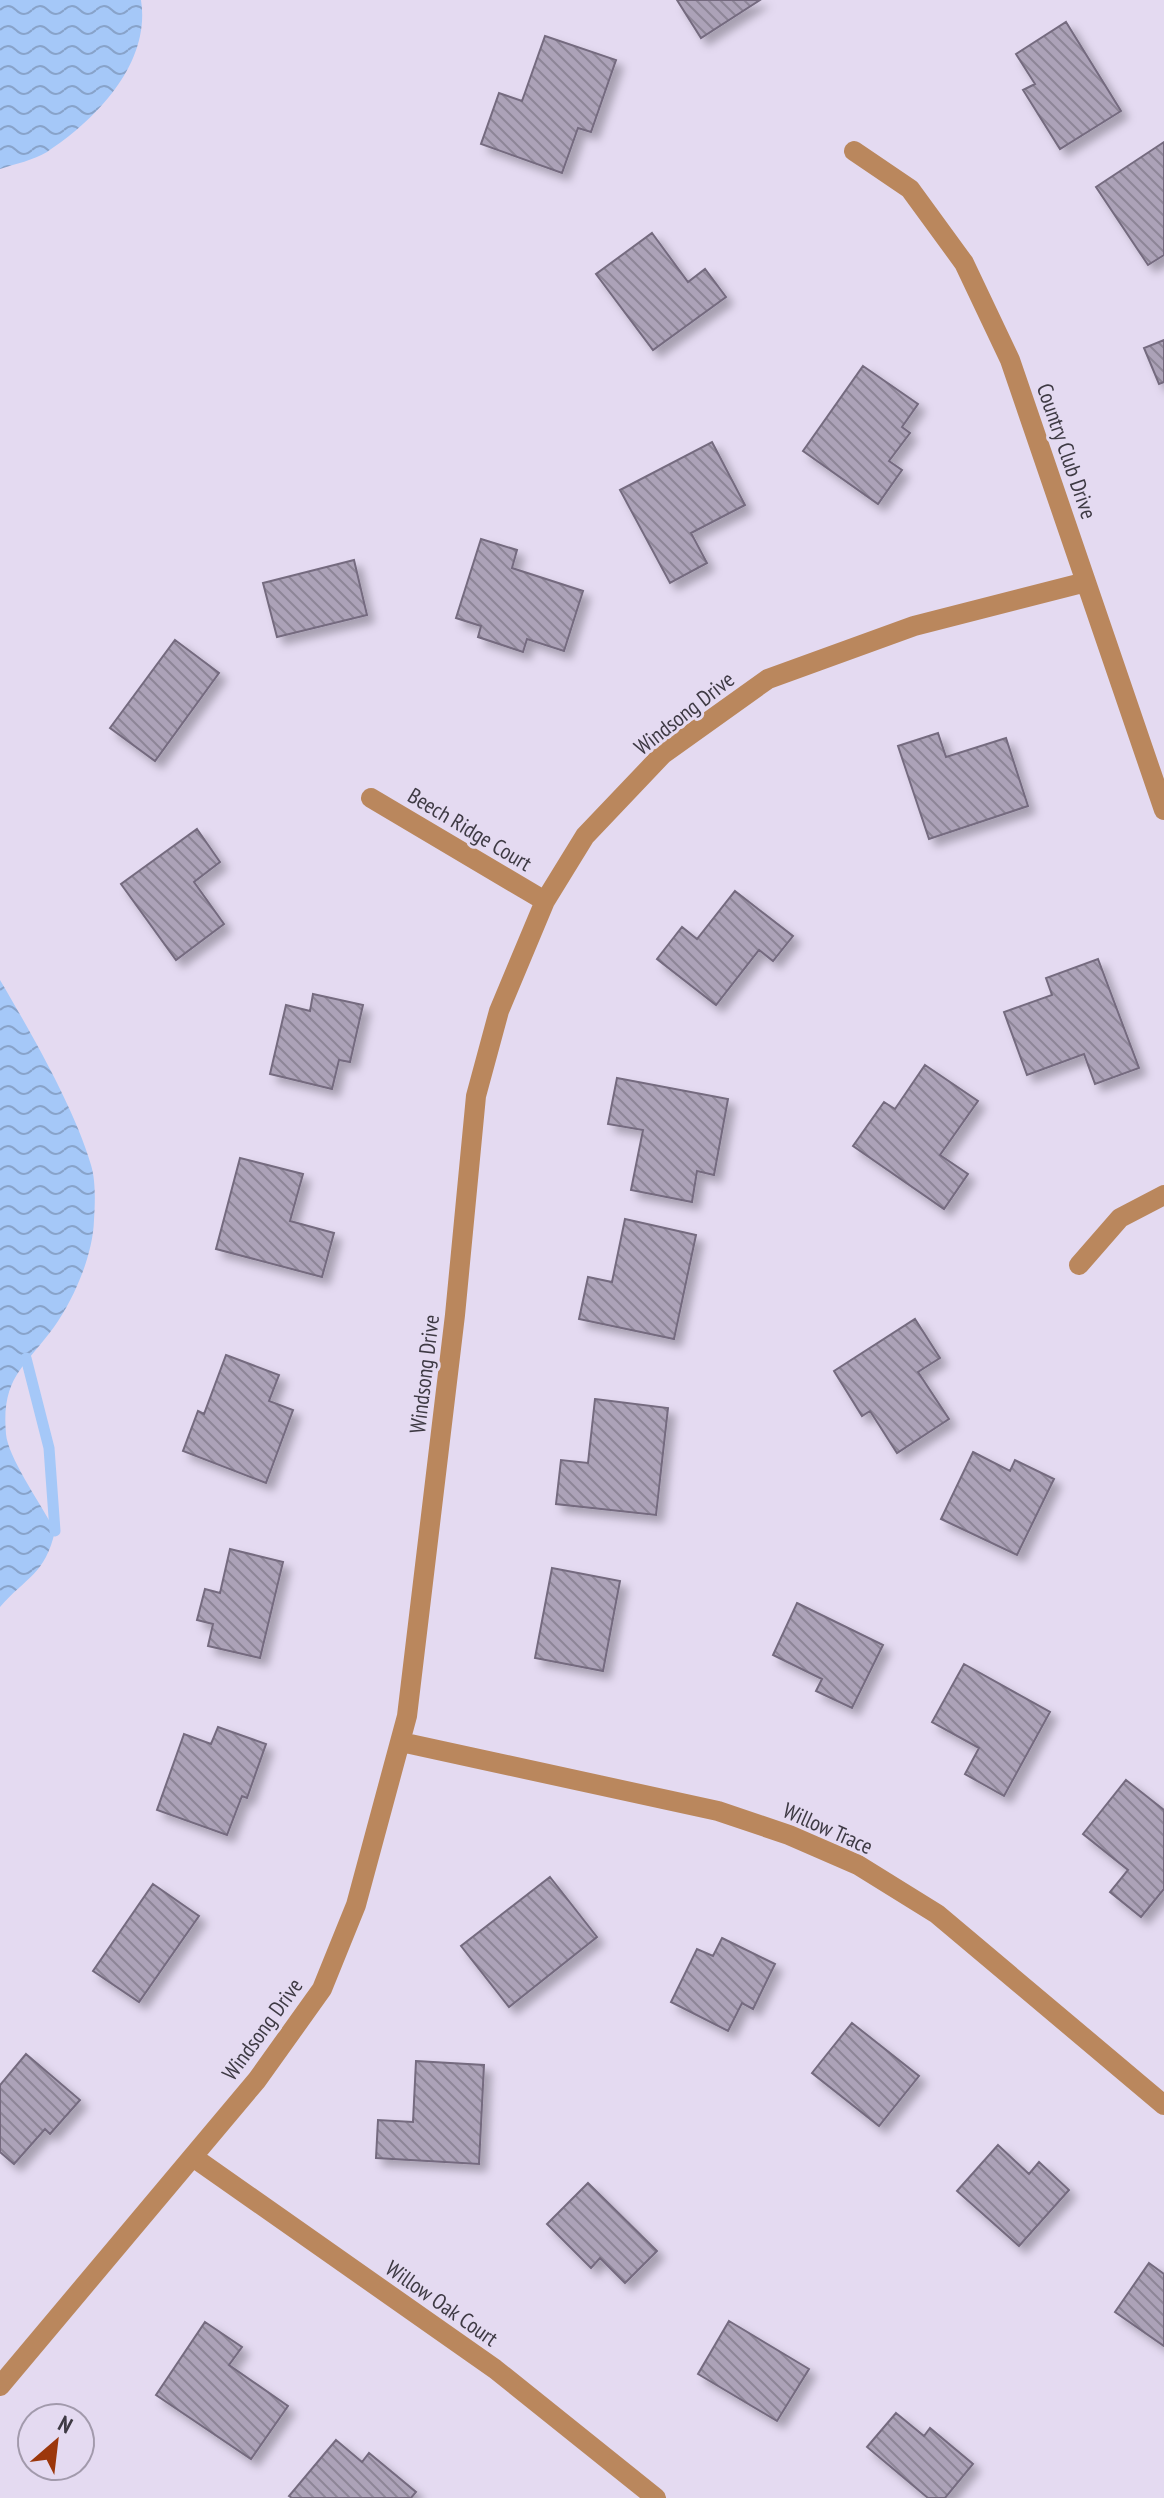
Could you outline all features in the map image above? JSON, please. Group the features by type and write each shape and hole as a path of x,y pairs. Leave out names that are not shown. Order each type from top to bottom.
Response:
{"street":[{"name":"Country Club Drive","path":"854,151 910,189 964,263 1010,360 1164,810"},
{"name":"Windsong Drive","path":"0,2386 257,2080 322,1989 356,1905 407,1716 455,1315 476,1096 499,1011 545,901 585,836 663,754 768,679 914,626 1086,582"},
{"name":"Beech Ridge Court","path":"371,798 545,901"},
{"path":"1079,1265 1120,1218 1164,1195"},
{"name":"Willow Trace","path":"401,1742 718,1811 789,1835 858,1865 937,1914 1164,2105"},
{"name":"Willow Oak Court","path":"193,2157 495,2369 656,2498"}],"water":[{"path":"0,0 141,0 142,23 138,46 129,67 101,106 66,139 47,152 0,169"},
{"path":"0,980 38,1046 84,1143 94,1178 95,1200 90,1248 75,1290 54,1327 17,1374 7,1399 8,1444 55,1531 40,1566 0,1607"}],"building":[{"path":"677,0 760,0 701,38"},
{"path":"1066,22 1121,111 1060,149 1023,90 1035,84 1016,54"},
{"path":"545,36 616,60 591,132 578,128 562,173 481,144 499,93 522,101"},
{"path":"1164,142 1164,255 1148,265 1096,187"},
{"path":"652,233 688,282 705,269 726,297 653,350 596,274"},
{"path":"1164,340 1164,382 1159,384 1144,348"},
{"path":"863,366 918,404 902,427 910,433 889,461 902,470 878,504 803,451"},
{"path":"712,442 745,505 691,533 707,563 670,583 620,490"},
{"path":"481,539 517,550 512,568 583,591 564,651 527,639 523,652 478,637 481,626 456,618"},
{"path":"354,560 367,615 277,637 263,583"},
{"path":"175,640 219,673 155,761 110,728"},
{"path":"938,733 946,757 1006,738 1028,806 929,839 898,746"},
{"path":"197,829 220,862 194,882 224,924 176,960 121,884"},
{"path":"735,891 793,936 773,961 759,950 716,1005 657,959 682,927 697,939"},
{"path":"1098,959 1139,1068 1095,1084 1084,1054 1027,1075 1004,1012 1052,995 1046,978"},
{"path":"313,994 363,1005 350,1062 339,1060 332,1089 270,1074 286,1005 310,1011"},
{"path":"925,1065 978,1101 940,1155 968,1174 944,1209 853,1146 884,1102 895,1109"},
{"path":"617,1078 728,1099 714,1175 697,1171 692,1202 631,1190 643,1130 608,1124"},
{"path":"240,1158 303,1174 290,1221 334,1233 322,1277 216,1249"},
{"path":"625,1219 696,1235 674,1339 579,1319 588,1277 612,1282"},
{"path":"915,1319 940,1358 918,1372 949,1419 897,1453 870,1411 862,1416 834,1371"},
{"path":"226,1355 279,1375 269,1401 293,1410 266,1483 183,1451 198,1411 204,1414"},
{"path":"595,1399 668,1408 656,1515 556,1504 561,1460 588,1463"},
{"path":"973,1452 1010,1471 1015,1460 1054,1479 1017,1555 941,1519"},
{"path":"230,1549 283,1562 260,1658 208,1646 213,1624 197,1620 205,1589 220,1593"},
{"path":"552,1568 620,1581 603,1671 535,1658"},
{"path":"797,1603 883,1645 852,1708 816,1691 822,1679 773,1655"},
{"path":"964,1664 1050,1712 1004,1796 965,1774 979,1748 932,1722"},
{"path":"218,1727 266,1744 247,1798 242,1796 227,1835 157,1810 184,1734 211,1744"},
{"path":"1126,1780 1164,1810 1164,1889 1141,1917 1110,1892 1128,1870 1083,1834"},
{"path":"550,1877 597,1937 509,2007 461,1946"},
{"path":"153,1884 199,1916 139,2002 93,1971"},
{"path":"722,1938 775,1964 753,2009 742,2003 728,2031 671,2002 697,1949 713,1956"},
{"path":"852,2023 919,2076 879,2126 812,2073"},
{"path":"26,2054 80,2100 50,2134 45,2129 14,2164 0,2152 0,2085"},
{"path":"416,2061 484,2065 479,2164 376,2158 378,2120 413,2122"},
{"path":"998,2145 1029,2174 1039,2162 1069,2190 1019,2246 957,2191"},
{"path":"588,2183 657,2251 625,2283 600,2258 591,2268 547,2224"},
{"path":"1149,2263 1164,2274 1164,2346 1115,2312"},
{"path":"729,2321 809,2369 777,2421 698,2374"},
{"path":"205,2322 242,2347 229,2365 288,2406 251,2459 156,2395"},
{"path":"896,2413 924,2436 930,2428 973,2464 945,2498 928,2498 867,2447"},
{"path":"336,2440 362,2462 369,2453 416,2492 411,2498 289,2496"}],"waterway":[{"path":"26,1358 49,1448 55,1531"}]}
